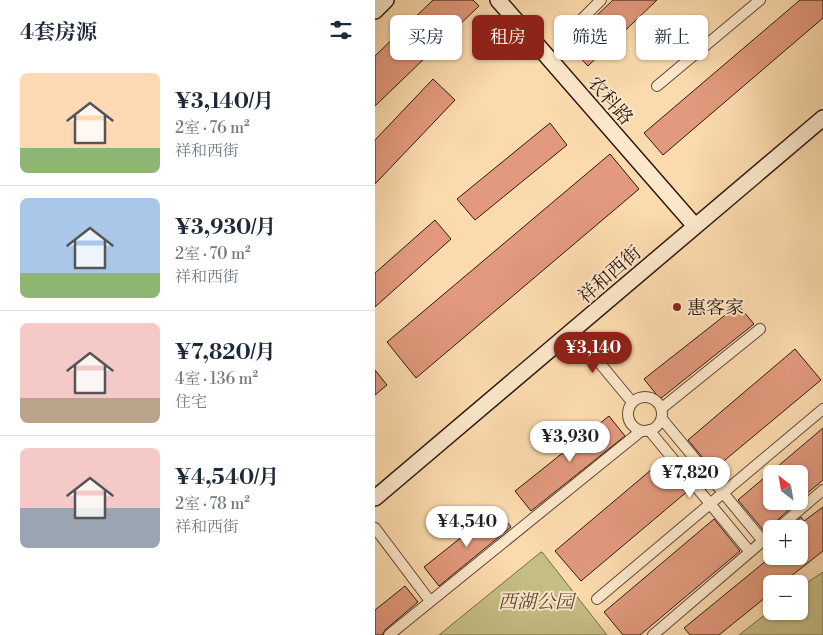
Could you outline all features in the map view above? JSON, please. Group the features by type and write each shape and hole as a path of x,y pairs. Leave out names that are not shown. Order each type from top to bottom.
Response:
{"main road":[{"path":"375,11 387,0"},
{"name":"农科路","path":"497,0 695,226"},
{"name":"祥和西街","path":"375,498 823,118"}],"street":[{"path":"586,15 601,0"},
{"path":"657,86 760,0"},
{"path":"389,635 645,430 658,426 662,414 760,329"},
{"path":"573,331 632,402"},
{"path":"653,635 763,541 662,414 657,401 648,396 642,396 632,402 629,407 628,419 635,428 645,430 750,552"},
{"path":"597,599 823,409"},
{"path":"788,520 823,490"},
{"path":"375,528 431,601"}],"green space":[{"name":"西湖公园","path":"541,552 607,635 439,635"},
{"path":"823,572 823,635 739,635 763,616 763,620 808,620 808,582"}],"building":[{"path":"433,0 473,0 479,6 462,22 462,15 417,15"},
{"path":"613,0 657,0 641,15 636,15 636,20 626,30 626,15 597,15"},
{"path":"800,0 823,0 823,18 663,155 644,133"},
{"path":"390,42 390,60 423,60 375,106 375,56"},
{"path":"582,60 594,60 588,66"},
{"path":"433,79 455,100 375,184 375,140"},
{"path":"550,123 567,145 475,220 457,199"},
{"path":"610,154 639,189 416,378 387,342"},
{"path":"435,220 451,239 375,307 375,273"},
{"path":"738,305 754,324 660,399 644,379"},
{"path":"795,349 821,380 713,470 688,440"},
{"path":"375,370 387,385 375,395"},
{"path":"609,416 625,436 531,511 515,491"},
{"path":"823,428 823,480 808,492 808,465 779,465"},
{"path":"664,459 689,490 581,581 555,551"},
{"path":"763,479 763,510 789,510 778,520 763,520 763,530 738,500"},
{"path":"823,507 823,551 808,563 808,520 805,520"},
{"path":"497,509 511,527 439,586 424,567"},
{"path":"714,519 740,551 640,635 623,635 604,612"},
{"path":"763,563 763,565 805,565 792,575 763,575 763,599 719,635 690,635 684,628"},
{"path":"405,586 418,602 385,630 382,635 375,635 375,610"}],"place":[{"name":"惠客家","path":"677,307"}]}
